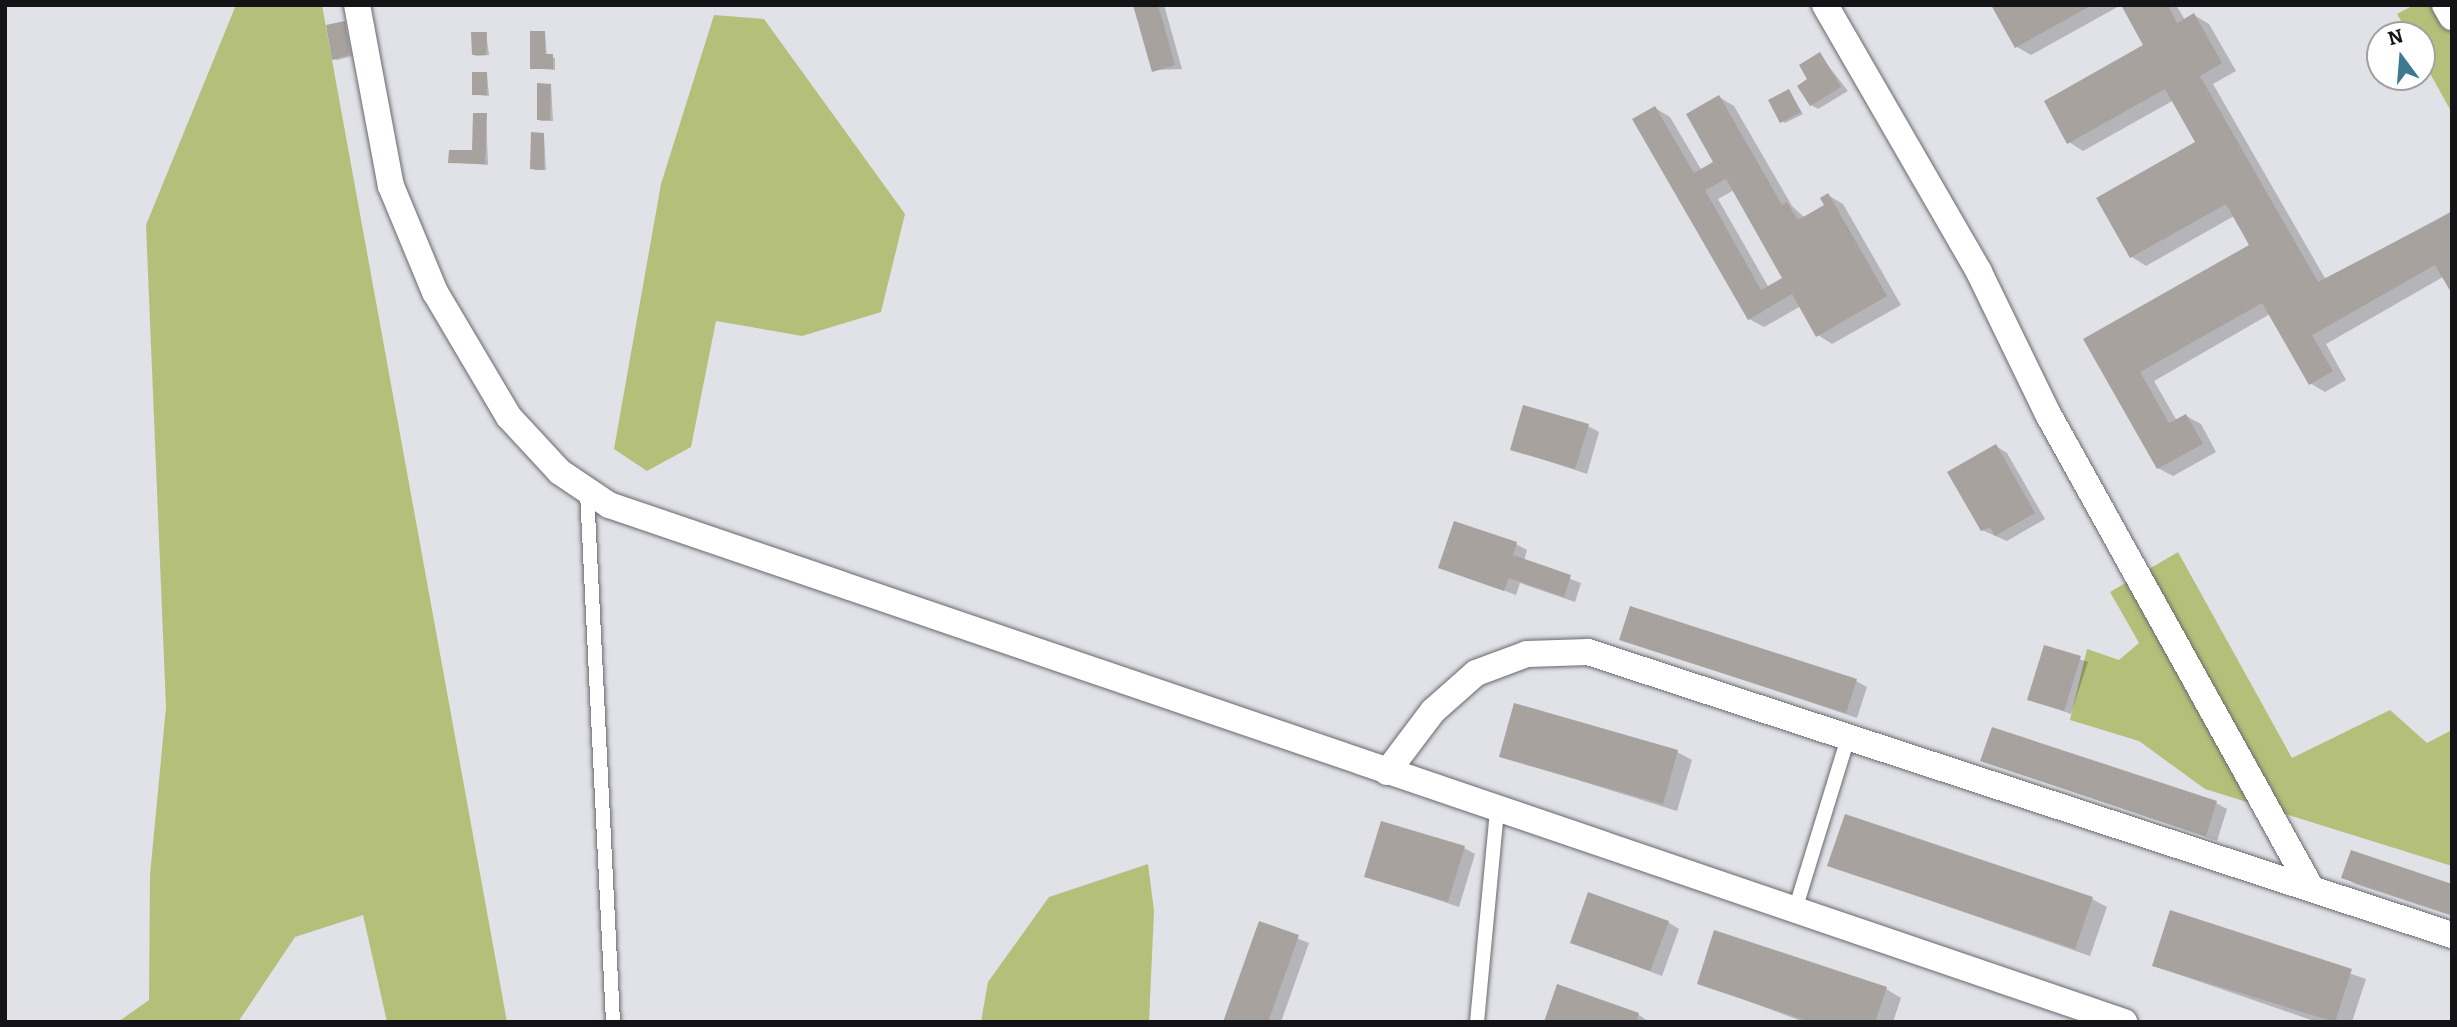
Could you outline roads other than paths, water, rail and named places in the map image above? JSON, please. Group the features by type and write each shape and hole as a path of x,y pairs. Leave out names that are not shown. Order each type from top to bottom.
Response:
{"street":[{"path":"357,5 386,166 418,256 509,417 587,492 635,517 2124,1022"},
{"path":"1825,5 1979,272 2048,414 2311,888"},
{"path":"2445,5 2452,17"},
{"path":"1387,772 1433,710 1476,673 1556,650 1614,657 2452,935"}],"lane":[{"path":"587,492 613,1022"},
{"path":"1794,910 1849,735"},
{"path":"1477,1022 1497,809"}]}
